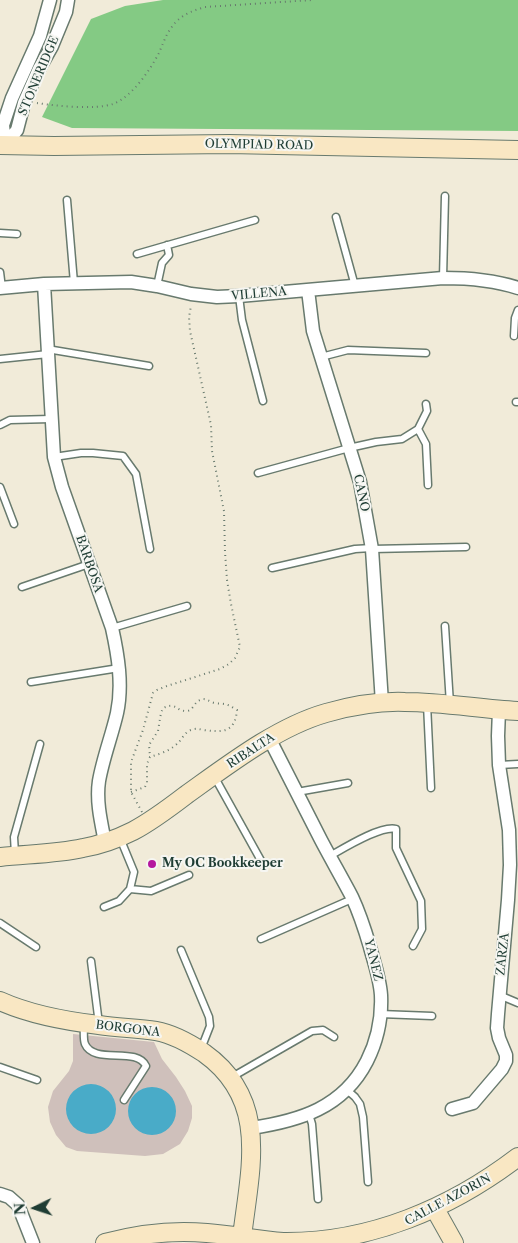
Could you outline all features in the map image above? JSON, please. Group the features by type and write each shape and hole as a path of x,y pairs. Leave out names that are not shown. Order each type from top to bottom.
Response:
{"street":[{"name":"STONERIDGE","path":"19,100 50,0"},
{"name":"STONERIDGE","path":"3,145 3,125 39,70 52,46 66,12 68,0"},
{"name":"OLYMPIAD ROAD","path":"3,145 229,144 518,150"},
{"name":"VILLENA","path":"1,288 44,284 131,282 195,295 217,297 443,278 468,278 518,288"},
{"name":"BARBOSA","path":"44,284 54,457 62,487 112,628 119,668 117,710 100,781 99,796 100,812 112,840"},
{"name":"CANO","path":"308,290 313,331 360,482 372,549 382,703"},
{"name":"RIBALTA","path":"8,856 83,848 112,840 148,822 269,738 294,725 325,713 354,706 403,701 518,711"},
{"name":"ZARZA","path":"452,1109 473,1104 502,1069 506,1061 506,1055 499,1038 499,995 513,901 509,830 499,765 499,710"},
{"name":"YANEZ","path":"250,1128 274,1124 309,1114 330,1103 347,1090 361,1072 371,1053 377,1035 381,994 366,934 352,899 269,738"},
{"name":"BORGONA","path":"0,1000 41,1016 156,1031 182,1039 217,1062 244,1100 250,1128 252,1158 242,1237"},
{"name":"CALLE AZORIN","path":"106,1243 144,1235 172,1232 206,1233 284,1242 349,1241 407,1222 435,1209 494,1175 518,1157"},
{"path":"0,1194 9,1197 18,1205 33,1243"},
{"path":"435,1209 454,1243"}],"lane":[{"path":"443,278 445,196"},
{"path":"67,200 74,283"},
{"path":"336,217 355,286"},
{"path":"137,254 255,220"},
{"path":"0,233 17,234"},
{"path":"157,286 162,263 169,255 167,245"},
{"path":"0,272 1,288"},
{"path":"239,296 242,320 263,401"},
{"path":"514,336 515,318 518,310"},
{"path":"321,357 348,350 426,353"},
{"path":"0,359 47,351 149,366"},
{"path":"258,473 349,448 402,439 418,429 427,411 426,404"},
{"path":"0,426 10,420 51,419"},
{"path":"418,429 426,444 428,485"},
{"path":"54,457 81,453 123,456 136,474 150,549"},
{"path":"0,487 14,524"},
{"path":"272,568 355,549 466,547"},
{"path":"22,587 89,564"},
{"path":"112,628 187,606"},
{"path":"445,626 450,704"},
{"path":"31,682 119,668"},
{"path":"427,703 430,788"},
{"path":"8,856 40,744"},
{"path":"499,765 518,764"},
{"path":"214,775 264,866"},
{"path":"296,792 348,783"},
{"path":"330,856 372,833 393,828 396,830 396,848 421,901 422,929 413,946"},
{"path":"104,907 120,901 130,889 134,872 112,840"},
{"path":"130,889 151,891 189,875"},
{"path":"261,939 352,899"},
{"path":"0,923 36,947"},
{"path":"181,950 210,1017 210,1026 201,1051"},
{"path":"91,961 92,1024 84,1043 94,1053 141,1059 146,1066 124,1100"},
{"path":"499,995 518,1003"},
{"path":"380,1014 432,1016"},
{"path":"230,1078 312,1031 323,1030 334,1037"},
{"path":"0,1067 37,1080"},
{"path":"347,1090 360,1104 363,1117 368,1182"},
{"path":"309,1114 312,1124 318,1200"}],"path":[{"path":"19,100 60,106 114,104 134,89 159,53 166,35 176,21 190,11 205,7 312,0"},
{"path":"148,822 131,792 131,762 154,693 166,686 229,664 235,658 240,647 227,580 224,511 212,451 211,425 190,331 189,317 195,295"},
{"path":"131,792 145,787 148,783 149,745 158,731 163,708 175,706 184,712 190,710 198,700 206,699 211,702 231,706 237,710 236,718 228,729 217,732 195,728 190,730 177,744 150,758"}],"shaded area":[{"path":"73,1034 154,1042 162,1059 185,1091 192,1106 192,1118 188,1131 180,1144 163,1154 145,1156 77,1151 66,1147 56,1135 50,1122 48,1107 53,1091 69,1071 73,1061"}],"green space":[{"path":"163,0 518,0 518,131 72,128 42,117 91,19 125,6"}],"water":[{"path":"91,1084 100,1086 111,1095 116,1109 114,1118 105,1129 91,1134 82,1132 71,1123 66,1109 68,1100 77,1089"},
{"path":"147,1087 157,1087 166,1091 172,1097 176,1111 172,1125 166,1131 157,1135 147,1135 138,1131 132,1125 128,1116 128,1106 132,1097 138,1091"}],"place":[{"name":"My OC Bookkeeper","path":"152,864"}]}
